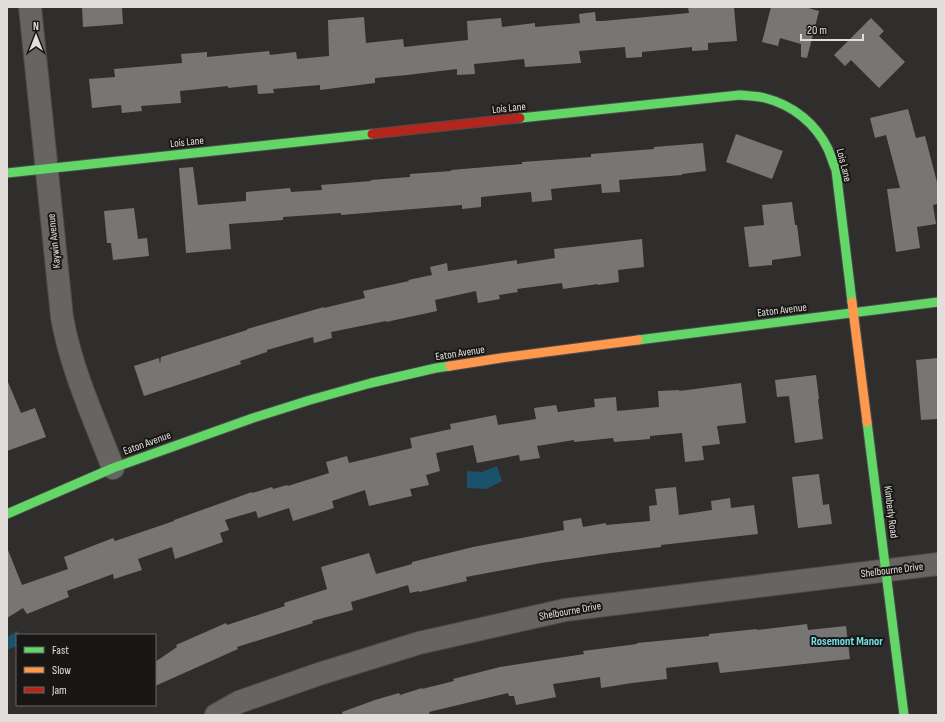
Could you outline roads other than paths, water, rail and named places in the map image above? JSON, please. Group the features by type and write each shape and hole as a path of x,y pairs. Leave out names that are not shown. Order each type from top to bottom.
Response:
{"street":[{"name":"Kaywin Avenue","path":"30,7 62,317 70,356 113,468"},
{"name":"Lois Lane","path":"7,173 740,95 767,98 782,103 803,116 814,127 828,147 836,170 853,312"},
{"name":"Eaton Avenue","path":"7,514 113,468 253,418 371,383 436,368 501,358 938,302"},
{"name":"Kimberly Road","path":"853,312 904,715"},
{"name":"Shelbourne Drive","path":"216,715 239,702 319,674 419,643 565,610 938,564"}],"water":[{"path":"497,466 502,481 486,489 467,488 467,471 482,472"},
{"path":"17,631 19,633 16,634 16,646 7,650 7,637"}],"district":[{"name":"Rosemont Manor","path":"847,641"}]}
